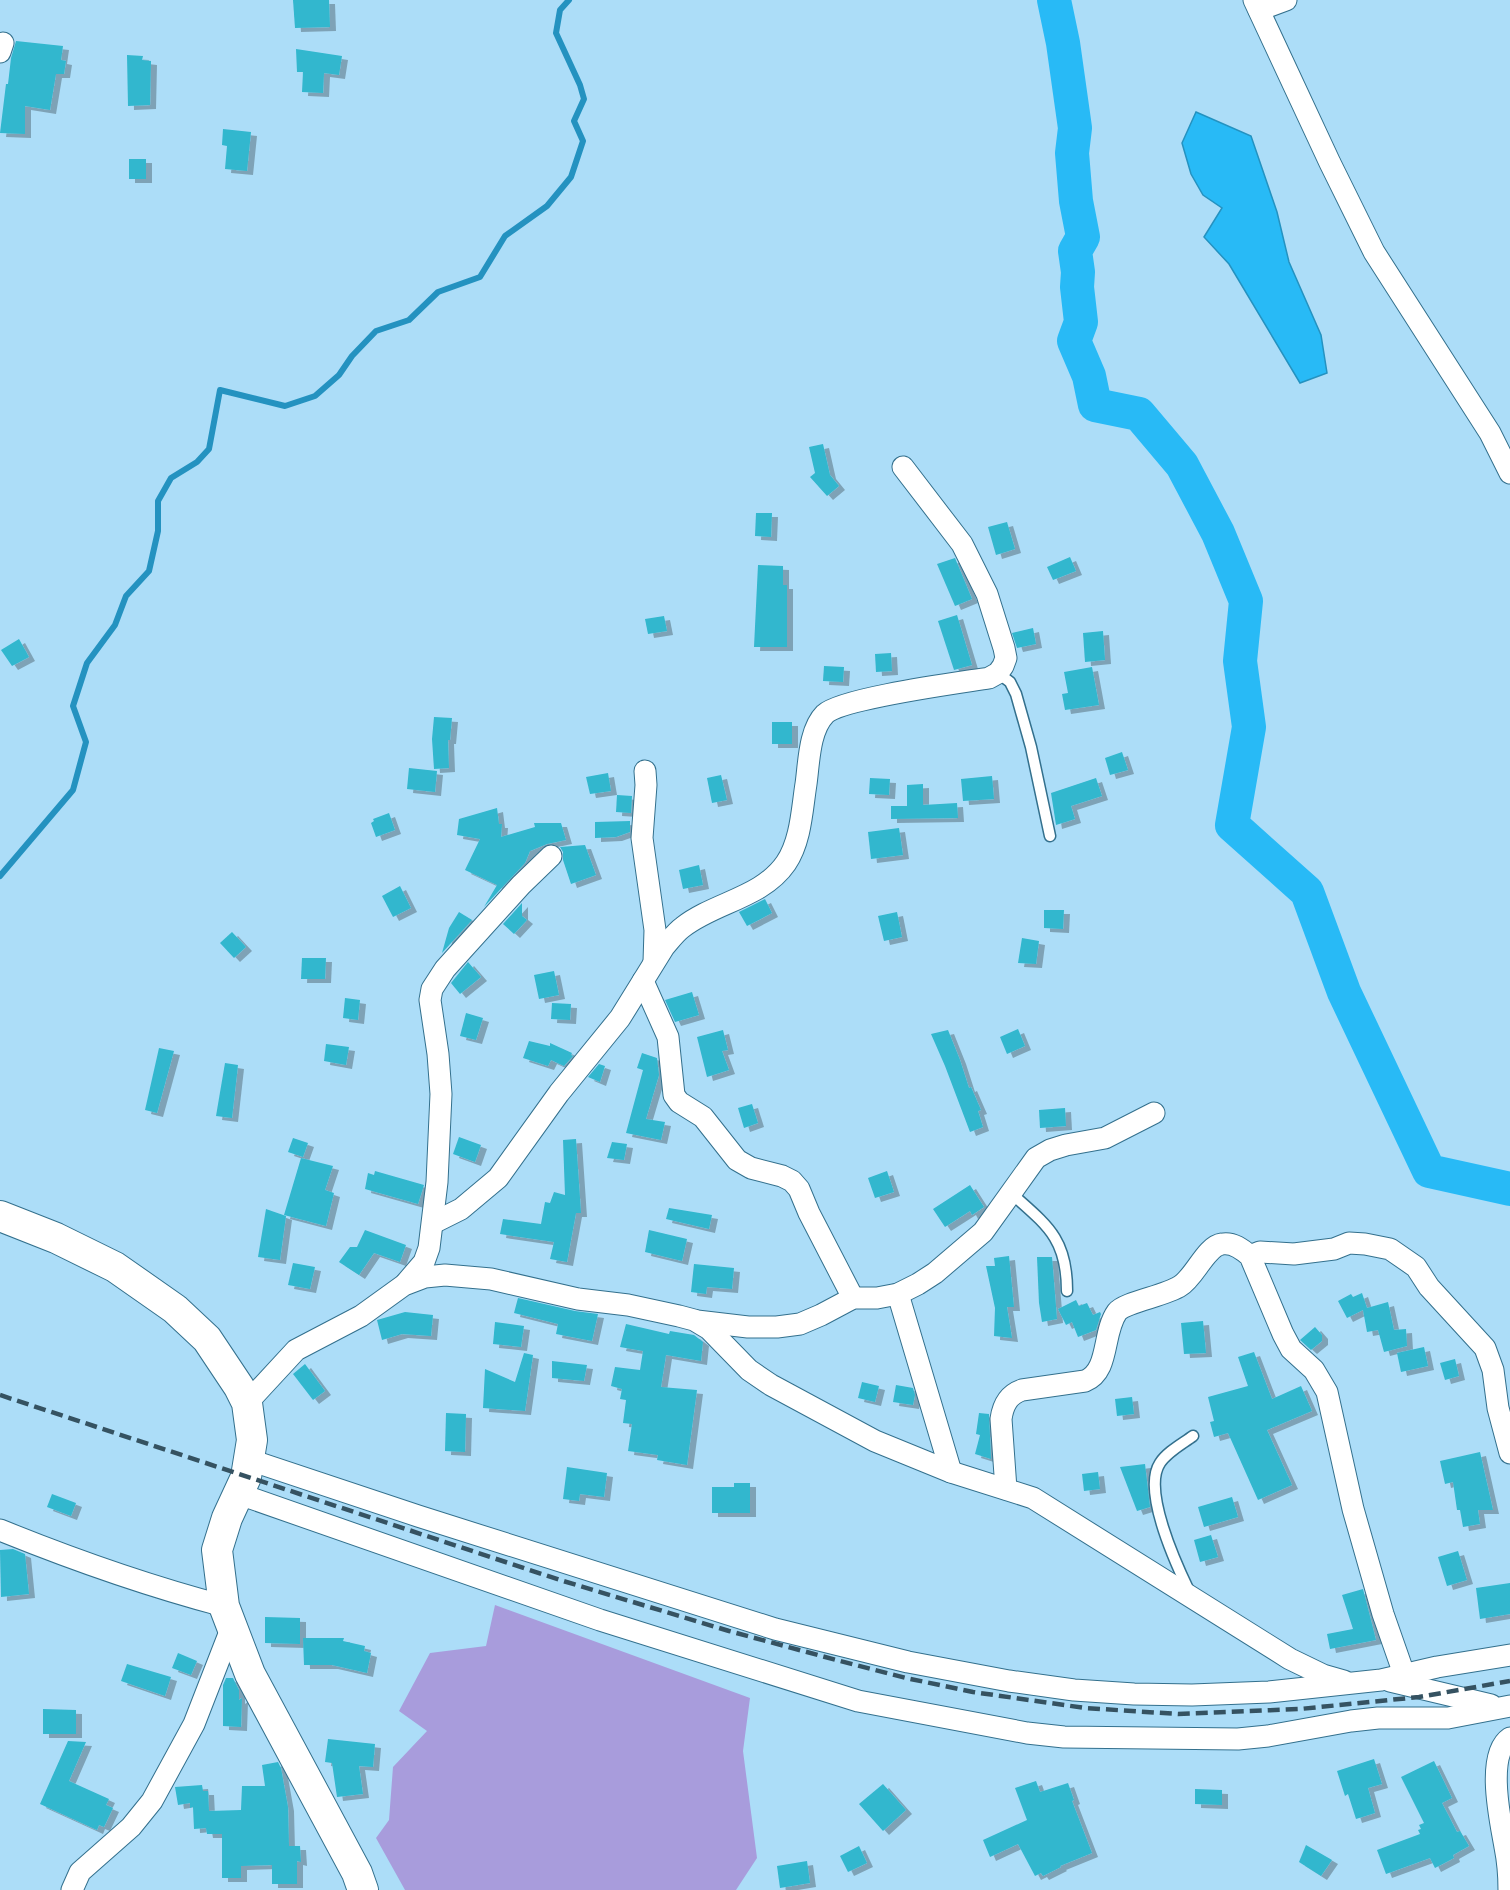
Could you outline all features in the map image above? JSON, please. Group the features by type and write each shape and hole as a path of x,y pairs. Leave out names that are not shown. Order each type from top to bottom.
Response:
{"street":[{"path":"1286,0 1257,5 1330,163 1374,252 1500,431 1510,473"},
{"path":"433,1223 461,1209 498,1178 559,1093 620,1018 664,947 682,927 762,886 787,862 799,828 813,741 817,726 825,714 837,707 862,700 988,678 998,673 1004,666 1004,648 987,594 962,544 903,467"},
{"path":"645,771 642,838 655,930 654,963"},
{"path":"247,1403 296,1350 361,1316 404,1285 424,1262 433,1223 441,1094 430,1000 432,989 445,969 521,885 551,856"},
{"path":"643,981 668,1037 674,1095 679,1102 703,1117 737,1160 751,1168 792,1181 853,1298"},
{"path":"404,1285 425,1277 469,1276 578,1299 628,1305 694,1320 748,1327 800,1324 853,1298 877,1298 898,1294 935,1273 983,1232 1036,1158 1066,1145 1105,1138 1154,1113"},
{"path":"0,1216 57,1238 115,1267 176,1309 207,1339 239,1387 247,1403 252,1440 246,1476 227,1518 217,1550 228,1618 250,1674 357,1873 363,1890"},
{"path":"1250,1256 1260,1252 1294,1254 1334,1249 1349,1243 1365,1244 1390,1249 1416,1267 1429,1287 1485,1347 1493,1370 1498,1408 1510,1453"},
{"path":"1006,1489 1001,1419 1003,1408 1014,1393 1092,1378 1100,1369 1102,1353 1118,1312 1126,1306 1165,1294 1182,1285 1194,1274 1211,1249 1220,1244 1232,1244 1250,1256 1291,1349 1314,1370 1327,1392 1353,1509 1383,1614 1404,1674"},
{"path":"898,1294 951,1472"},
{"path":"694,1320 709,1329 749,1370 771,1385 874,1441 951,1472 1033,1498 1290,1659 1323,1675 1353,1683"},
{"path":"250,1460 713,1610 838,1646 1009,1681 1074,1690 1134,1694 1192,1695 1269,1692 1381,1680 1510,1655"},
{"path":"239,1494 600,1620 858,1701 1027,1733 1064,1737 1238,1739 1378,1718 1448,1718 1506,1706"},
{"path":"0,1530 167,1591 228,1618"},
{"path":"52,1890 76,1881 131,1827 152,1802 194,1724 228,1618"},
{"path":"1381,1680 1402,1682 1469,1701 1506,1706"},
{"path":"1509,1890 1506,1854 1496,1800 1500,1751 1510,1738"}],"lane":[{"path":"998,673 1010,682 1016,694 1031,747 1050,836"},
{"path":"1012,1194 1045,1223 1059,1245 1067,1268 1067,1291"},
{"path":"1191,1597 1171,1553 1160,1518 1155,1489 1159,1464 1193,1436"}],"shaded area":[{"path":"495,1605 750,1698 743,1751 757,1858 736,1890 405,1890 376,1838 389,1820 393,1767 427,1731 399,1711 430,1653 486,1646"}],"water":[{"path":"1196,112 1251,136 1277,212 1289,262 1321,335 1327,373 1300,383 1229,264 1204,237 1222,208 1203,195 1191,174 1182,143"}],"building":[{"path":"293,0 329,0 330,27 295,28"},
{"path":"16,41 63,46 61,60 66,61 64,74 56,74 50,110 25,106 25,134 0,133 6,84 8,84 11,58"},
{"path":"296,49 342,56 339,75 324,73 323,93 302,92 303,72 297,72"},
{"path":"127,55 143,56 142,60 151,61 150,105 128,106"},
{"path":"223,129 251,132 247,171 225,169 227,146 222,145"},
{"path":"129,159 146,159 146,179 129,179"},
{"path":"823,444 830,475 839,486 827,496 810,477 815,473 809,447"},
{"path":"756,513 772,513 771,537 755,536"},
{"path":"1007,522 1015,549 996,555 988,527"},
{"path":"1070,557 1076,571 1053,580 1047,567"},
{"path":"955,558 972,599 955,606 937,564"},
{"path":"758,565 783,566 783,585 787,585 787,647 754,647"},
{"path":"957,615 972,665 954,670 938,621"},
{"path":"664,616 667,631 648,634 645,619"},
{"path":"1033,628 1036,644 1017,648 1012,633"},
{"path":"1103,631 1105,660 1085,662 1083,633"},
{"path":"19,639 29,657 12,666 1,650"},
{"path":"891,653 892,671 876,672 875,654"},
{"path":"824,666 844,667 843,682 823,681"},
{"path":"1092,667 1099,705 1065,710 1062,694 1068,693 1064,672"},
{"path":"434,717 452,718 450,740 448,740 449,768 434,769 432,739"},
{"path":"772,722 792,722 792,744 772,744"},
{"path":"1122,752 1128,770 1110,775 1105,758"},
{"path":"409,768 437,771 435,792 407,789"},
{"path":"608,773 611,791 590,794 586,777"},
{"path":"721,775 727,800 712,803 707,778"},
{"path":"992,776 994,799 963,801 961,779"},
{"path":"870,778 890,779 889,795 869,794"},
{"path":"1096,778 1102,796 1071,806 1075,819 1056,825 1051,793"},
{"path":"923,784 923,805 957,803 958,818 891,819 891,806 907,806 907,785"},
{"path":"617,795 632,796 631,813 616,812"},
{"path":"497,808 499,824 502,824 501,837 535,827 534,823 561,823 566,840 530,851 525,863 484,907 497,885 465,870 480,839 457,835 459,819"},
{"path":"389,813 395,830 376,837 371,823 373,819"},
{"path":"630,821 630,832 616,837 595,838 595,822"},
{"path":"899,828 903,855 871,859 868,832"},
{"path":"585,845 596,875 571,884 560,847"},
{"path":"699,865 703,885 683,889 679,870"},
{"path":"400,886 411,908 393,917 382,896"},
{"path":"765,899 772,913 747,926 739,912"},
{"path":"522,903 522,916 527,920 514,934 503,924"},
{"path":"1044,910 1064,910 1063,929 1044,928"},
{"path":"459,912 472,920 442,953 449,928"},
{"path":"897,912 902,937 884,941 878,916"},
{"path":"232,932 246,947 234,958 220,943"},
{"path":"1022,938 1039,941 1036,964 1018,963"},
{"path":"302,958 326,958 325,979 301,979"},
{"path":"468,962 481,977 460,994 451,983"},
{"path":"554,971 559,995 539,999 534,975"},
{"path":"692,992 699,1015 675,1022 665,1000"},
{"path":"345,998 360,1000 358,1020 343,1018"},
{"path":"552,1003 571,1004 570,1020 551,1019"},
{"path":"466,1013 483,1018 476,1040 460,1036"},
{"path":"1018,1029 1025,1046 1007,1054 1000,1037"},
{"path":"723,1030 728,1050 722,1051 729,1070 707,1077 697,1037"},
{"path":"948,1030 969,1088 971,1087 981,1110 978,1111 983,1127 970,1132 931,1034"},
{"path":"529,1041 550,1046 550,1043 572,1053 573,1056 564,1066 551,1060 548,1066 523,1058"},
{"path":"326,1044 349,1047 346,1065 324,1061"},
{"path":"159,1048 174,1051 157,1113 145,1110"},
{"path":"642,1053 657,1058 659,1075 646,1119 665,1122 661,1140 626,1133 643,1070 637,1068"},
{"path":"225,1063 238,1065 232,1118 216,1116"},
{"path":"599,1064 605,1066 600,1082 588,1077"},
{"path":"752,1104 758,1123 744,1128 738,1108"},
{"path":"1065,1108 1066,1126 1040,1128 1039,1110"},
{"path":"459,1137 481,1145 475,1162 453,1154"},
{"path":"293,1138 308,1143 303,1157 288,1152"},
{"path":"576,1139 581,1213 576,1213 567,1262 550,1259 554,1242 500,1234 503,1219 541,1224 545,1202 550,1203 554,1192 565,1195 563,1140"},
{"path":"612,1142 627,1144 624,1160 607,1158"},
{"path":"301,1158 333,1166 325,1190 334,1193 326,1226 284,1215"},
{"path":"375,1171 424,1185 418,1204 365,1189 368,1173 374,1175"},
{"path":"887,1171 894,1192 875,1198 868,1178"},
{"path":"970,1185 984,1207 972,1215 970,1211 945,1227 933,1209"},
{"path":"669,1208 712,1215 709,1229 666,1219"},
{"path":"266,1209 286,1216 280,1260 258,1257"},
{"path":"365,1230 406,1245 400,1262 374,1253 359,1275 339,1262 350,1247 357,1247"},
{"path":"649,1230 687,1239 682,1261 645,1252"},
{"path":"1009,1256 1014,1307 1007,1307 1012,1338 994,1336 995,1308 986,1266 995,1266 994,1258"},
{"path":"1037,1257 1052,1257 1057,1319 1042,1322 1039,1303"},
{"path":"293,1263 315,1267 310,1289 288,1285"},
{"path":"694,1264 734,1268 732,1289 707,1287 706,1294 691,1292"},
{"path":"1362,1293 1367,1308 1388,1302 1394,1330 1406,1329 1407,1346 1384,1352 1378,1330 1367,1332 1363,1310 1347,1318 1338,1301 1351,1294 1353,1297"},
{"path":"518,1298 598,1314 592,1341 556,1334 558,1324 514,1313"},
{"path":"1076,1300 1079,1306 1087,1303 1093,1315 1100,1312 1101,1314 1096,1330 1078,1337 1072,1322 1066,1325 1058,1309"},
{"path":"405,1312 433,1315 431,1336 402,1334 382,1340 377,1320"},
{"path":"1203,1321 1206,1353 1184,1354 1181,1323"},
{"path":"495,1322 524,1326 521,1347 493,1344"},
{"path":"626,1324 669,1334 670,1331 694,1335 703,1342 701,1361 666,1355 661,1387 697,1390 687,1465 657,1460 658,1455 628,1451 632,1424 623,1423 626,1400 620,1399 622,1389 611,1386 615,1367 640,1370 643,1351 620,1347"},
{"path":"1315,1327 1322,1335 1322,1341 1311,1350 1300,1340"},
{"path":"1424,1347 1428,1366 1401,1372 1397,1353"},
{"path":"1254,1352 1272,1399 1301,1386 1312,1411 1267,1430 1292,1485 1258,1500 1228,1433 1214,1437 1210,1422 1214,1421 1208,1397 1248,1386 1238,1357"},
{"path":"524,1353 533,1355 525,1411 483,1408 485,1369 515,1382"},
{"path":"1455,1359 1459,1376 1445,1380 1440,1363"},
{"path":"552,1361 587,1365 584,1381 552,1378"},
{"path":"305,1364 325,1391 313,1400 293,1374"},
{"path":"862,1382 879,1386 875,1402 858,1398"},
{"path":"896,1385 913,1388 915,1395 913,1405 893,1402"},
{"path":"1132,1397 1134,1414 1117,1416 1115,1399"},
{"path":"446,1413 466,1414 465,1452 445,1451"},
{"path":"979,1413 989,1414 991,1459 975,1454 980,1435 976,1434"},
{"path":"1480,1452 1493,1510 1478,1510 1480,1524 1463,1527 1460,1510 1457,1510 1453,1482 1445,1484 1440,1461"},
{"path":"1145,1464 1150,1507 1137,1511 1120,1467"},
{"path":"567,1467 607,1473 604,1497 580,1494 579,1501 563,1499"},
{"path":"1098,1472 1100,1489 1084,1491 1082,1474"},
{"path":"734,1483 750,1483 750,1513 712,1513 712,1487 734,1487"},
{"path":"52,1494 76,1503 71,1516 47,1507"},
{"path":"1232,1497 1238,1517 1204,1527 1198,1507"},
{"path":"1211,1535 1218,1557 1200,1562 1194,1540"},
{"path":"13,1549 25,1554 29,1594 1,1597 0,1550"},
{"path":"1458,1551 1467,1580 1447,1586 1438,1557"},
{"path":"1510,1583 1510,1614 1480,1619 1476,1588"},
{"path":"1363,1589 1376,1640 1330,1649 1327,1634 1353,1629 1342,1595"},
{"path":"265,1617 300,1618 300,1644 265,1643"},
{"path":"303,1638 344,1638 343,1641 365,1646 364,1651 371,1653 367,1673 332,1665 304,1665"},
{"path":"178,1653 197,1661 191,1675 172,1668"},
{"path":"127,1664 171,1677 165,1696 121,1681"},
{"path":"226,1678 233,1678 239,1690 239,1700 242,1698 241,1727 223,1726 223,1685"},
{"path":"43,1709 76,1710 76,1734 43,1734"},
{"path":"328,1739 375,1744 373,1767 359,1766 363,1794 337,1797 332,1763 325,1762"},
{"path":"68,1741 86,1742 69,1781 109,1799 106,1805 113,1808 104,1827 99,1825 97,1830 40,1804"},
{"path":"1374,1759 1382,1784 1368,1788 1375,1813 1356,1819 1337,1771"},
{"path":"1434,1761 1452,1798 1442,1803 1457,1832 1460,1831 1469,1846 1453,1855 1454,1858 1435,1868 1430,1858 1386,1874 1377,1850 1420,1834 1419,1825 1424,1823 1401,1777"},
{"path":"278,1762 288,1807 289,1846 300,1846 301,1862 297,1861 297,1884 272,1884 272,1865 241,1866 241,1878 222,1878 222,1834 207,1834 206,1828 194,1829 193,1807 190,1808 190,1803 178,1805 175,1787 202,1785 203,1791 208,1791 209,1811 241,1810 242,1786 265,1786 262,1765"},
{"path":"1036,1781 1040,1792 1068,1783 1074,1800 1072,1801 1092,1853 1060,1866 1043,1876 1041,1873 1035,1876 1018,1844 990,1857 983,1840 1027,1820 1015,1788"},
{"path":"883,1784 906,1810 883,1831 859,1804"},
{"path":"1195,1789 1222,1790 1222,1805 1195,1804"},
{"path":"1306,1845 1332,1860 1321,1876 1299,1862"},
{"path":"859,1846 867,1863 848,1872 840,1856"},
{"path":"807,1861 810,1883 780,1888 777,1866"}],"waterway":[{"path":"0,876 73,790 86,742 73,706 87,663 115,625 126,596 149,571 158,531 158,501 171,478 197,462 209,449 220,390 285,406 315,396 339,375 352,356 376,331 409,320 438,292 480,277 505,236 547,206 571,177 583,141 574,121 584,99 556,33 560,10 569,0"},
{"path":"1054,0 1063,43 1075,128 1072,153 1076,201 1083,237 1075,251 1081,322 1074,341 1089,376 1095,405 1139,414 1182,465 1218,533 1246,601 1240,661 1249,727 1232,825 1307,892 1344,992 1429,1171 1510,1189"}],"railway":[{"path":"0,1395 560,1580 729,1631 906,1678 973,1692 1085,1708 1178,1714 1300,1709 1419,1697 1510,1681"}]}
